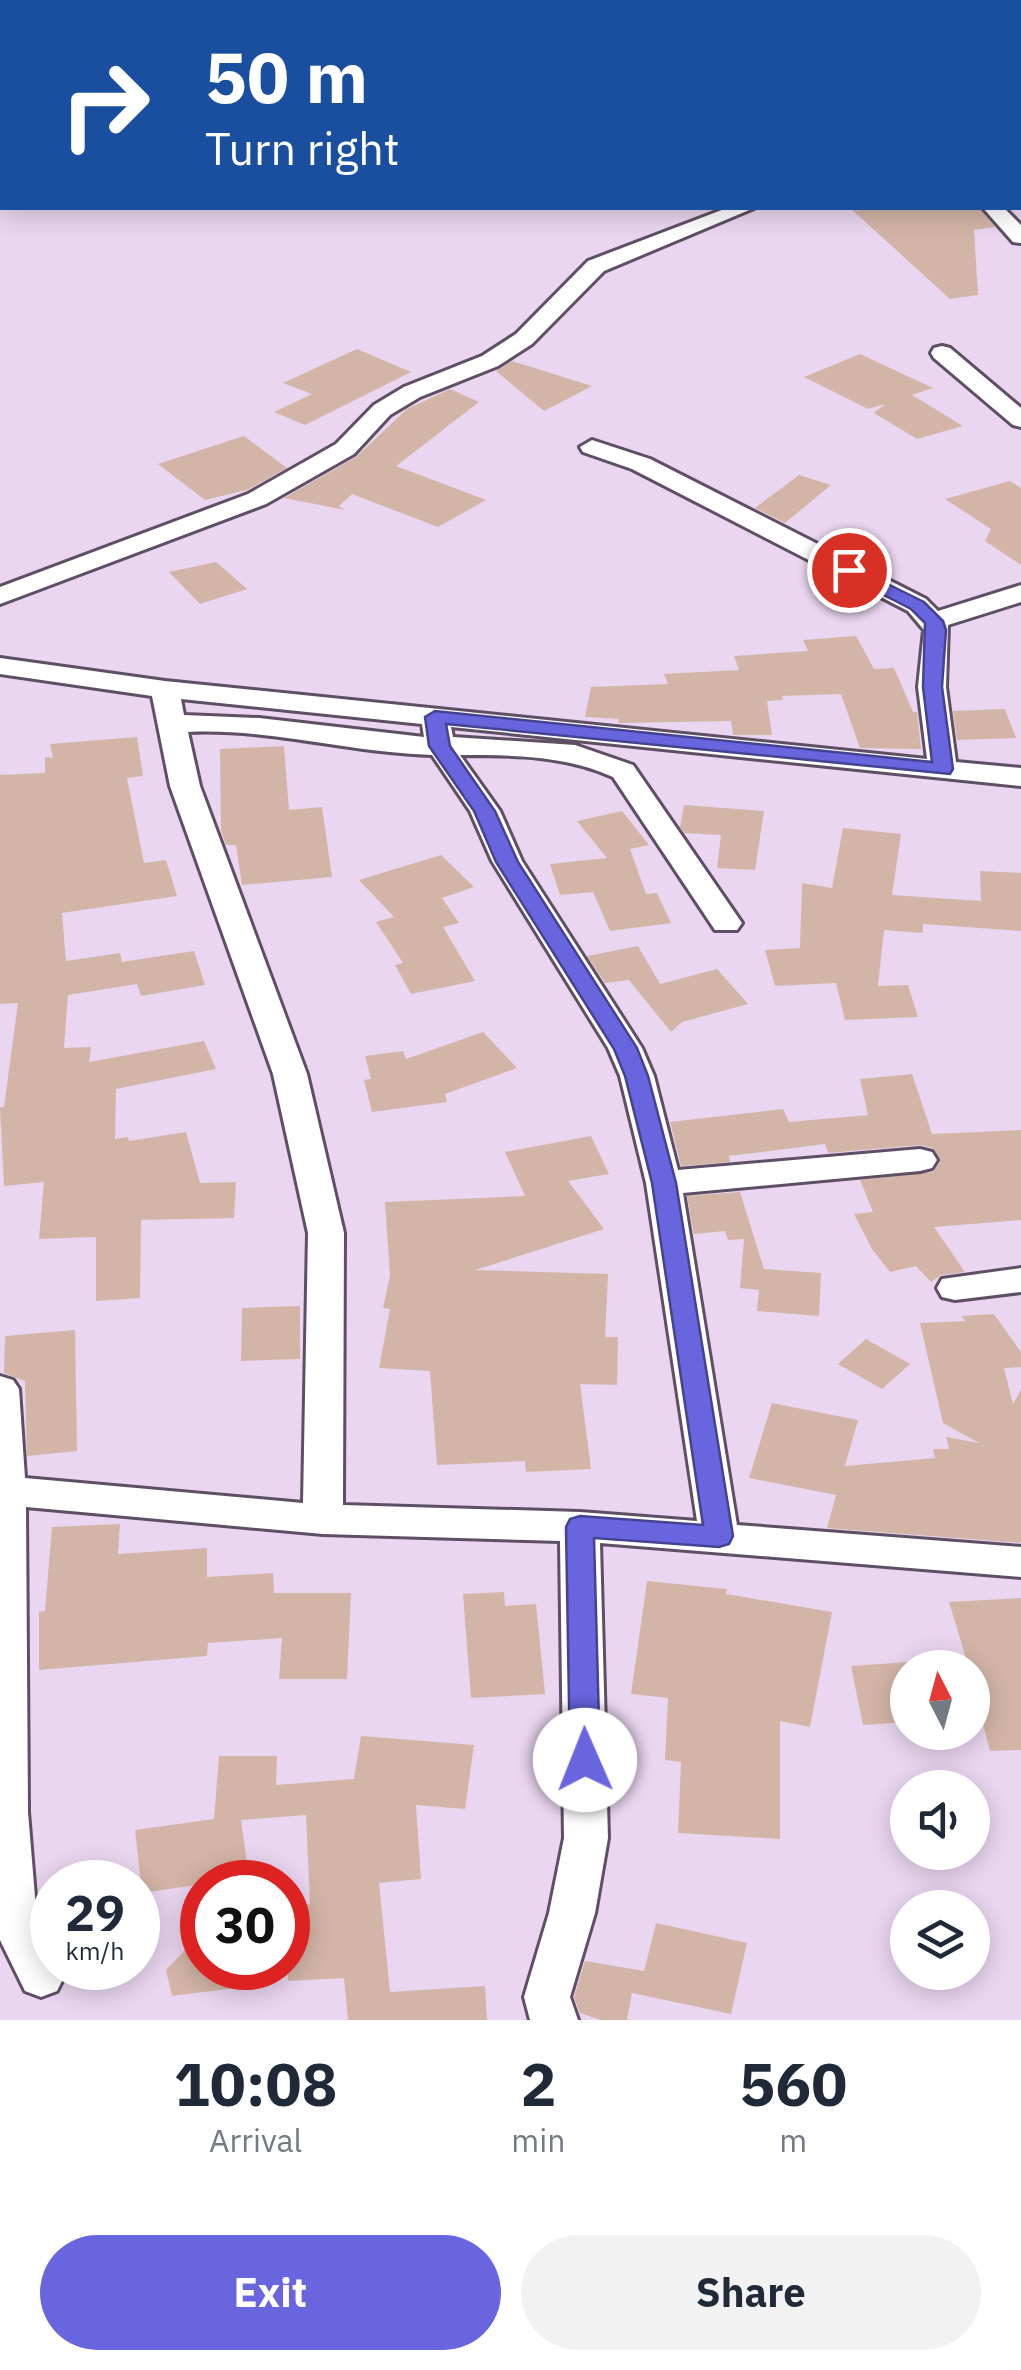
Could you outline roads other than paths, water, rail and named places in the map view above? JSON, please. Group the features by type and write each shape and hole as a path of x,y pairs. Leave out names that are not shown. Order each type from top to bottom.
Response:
{"street":[{"path":"0,596 257,500 345,449 382,410 412,392 490,361 524,339 596,266 739,210"},
{"path":"996,210 1021,237"},
{"path":"942,354 1021,420"},
{"path":"592,447 641,464 917,606 937,630 932,687 943,769"},
{"path":"933,621 1021,593"},
{"path":"0,666 437,731 1021,777"},
{"path":"165,689 185,786 290,1074 326,1233 323,1519"},
{"path":"172,724 240,722 400,745 437,731 494,745 605,760 623,772 726,923"},
{"path":"437,731 485,811 507,862 603,1019 625,1048 636,1076 664,1183 719,1536"},
{"path":"664,1183 920,1160"},
{"path":"955,1288 1021,1280"},
{"path":"0,1390 6,1812 14,1921 30,1954"},
{"path":"3,1490 323,1519 580,1527 1021,1562"},
{"path":"554,2020 547,1998 572,1914 586,1838 580,1527"}]}
